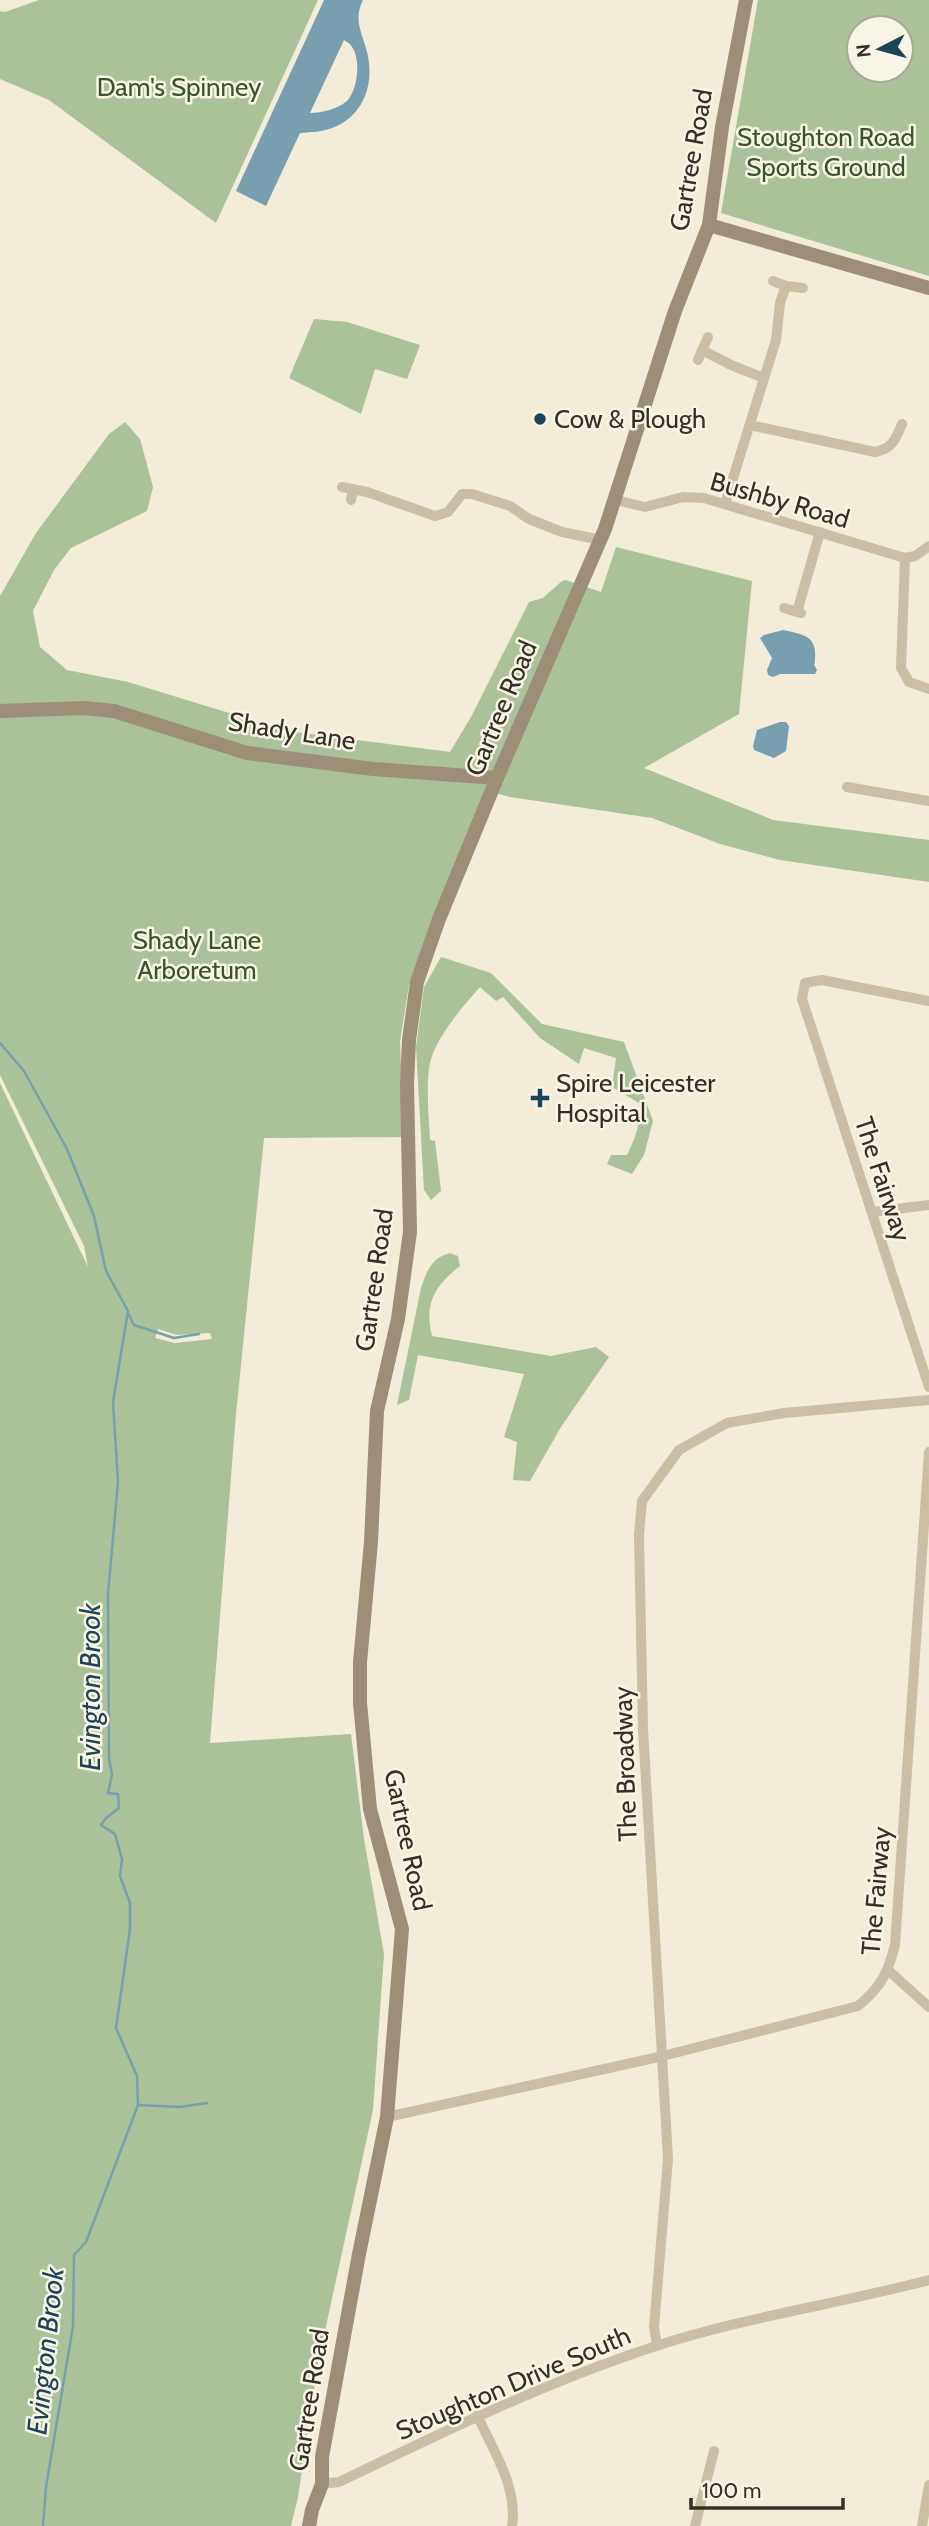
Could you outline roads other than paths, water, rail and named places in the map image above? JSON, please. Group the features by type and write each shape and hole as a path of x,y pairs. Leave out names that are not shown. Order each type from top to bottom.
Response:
{"main road":[{"name":"Gartree Road","path":"309,2526 321,2484 322,2457 387,2117 402,1929 370,1809 360,1703 360,1662 377,1411 398,1319 410,1232 407,1084 409,1040 417,982 439,919 497,778 601,540 675,311 709,225 722,127 746,0"},
{"path":"709,225 929,288"},
{"name":"Shady Lane","path":"0,711 83,708 114,711 247,753 373,769 497,778"}],"street":[{"path":"773,281 803,288"},
{"path":"726,504 776,340 780,303 786,286"},
{"path":"708,337 700,355 764,378"},
{"path":"750,425 874,452 890,447 902,424"},
{"path":"342,487 367,492 435,516 449,512 463,494 472,494 509,506 528,519 562,533 601,540"},
{"path":"351,500 353,489"},
{"name":"Bushby Road","path":"616,500 645,507 694,497 726,504 905,558"},
{"path":"783,608 799,613 820,532"},
{"path":"929,546 905,558 901,668 909,682 929,689"},
{"path":"847,787 929,801"},
{"name":"The Fairway","path":"929,1000 822,980 805,984 802,999 929,1387"},
{"path":"872,1212 929,1205"},
{"name":"The Broadway","path":"657,2345 654,2327 668,2159 643,1729 639,1535 642,1501 679,1450 727,1423 784,1413 929,1400"},
{"name":"The Fairway","path":"387,2117 663,2056 858,2006 872,1994 889,1971 895,1945 929,1452"},
{"path":"889,1971 929,2007"},
{"name":"Stoughton Drive South","path":"321,2484 339,2482 477,2415 566,2377 657,2345 738,2323 929,2280"},
{"path":"477,2415 511,2490 512,2526"},
{"path":"695,2526 715,2451"},
{"path":"922,2526 929,2485"}],"water":[{"path":"324,0 363,0 359,20 367,52 369,75 365,97 359,107 343,123 332,128 300,133 266,206 236,191","holes":["344,40 351,46 357,59 356,82 351,96 335,108 310,113"]},
{"path":"783,630 802,635 813,644 817,670 815,674 780,674 773,677 768,675 767,670 772,658 760,638"},
{"path":"786,722 789,726 786,751 774,758 754,750 757,730"}],"waterway":[{"name":"Evington Brook","path":"0,1043 24,1071 67,1149 94,1216 106,1271 128,1311 113,1402 118,1482 108,1594 109,1758 112,1775 108,1793 118,1794 119,1808 101,1825 115,1834 122,1859 120,1876 130,1903 130,1929 116,2028 137,2076 138,2105 86,2242 74,2255 73,2326 46,2487 43,2526"},
{"path":"128,1313 134,1325 174,1338 199,1334"},
{"path":"138,2105 180,2107 207,2103"}],"place":[{"name":"Cow & Plough","path":"540,419"},
{"name":"Spire Leicester Hospital","path":"540,1098"}],"park label":[{"name":"Dam's Spinney","path":"179,87"},
{"name":"Stoughton Road Sports Ground","path":"826,152"},
{"name":"Shady Lane Arboretum","path":"197,955"}]}
